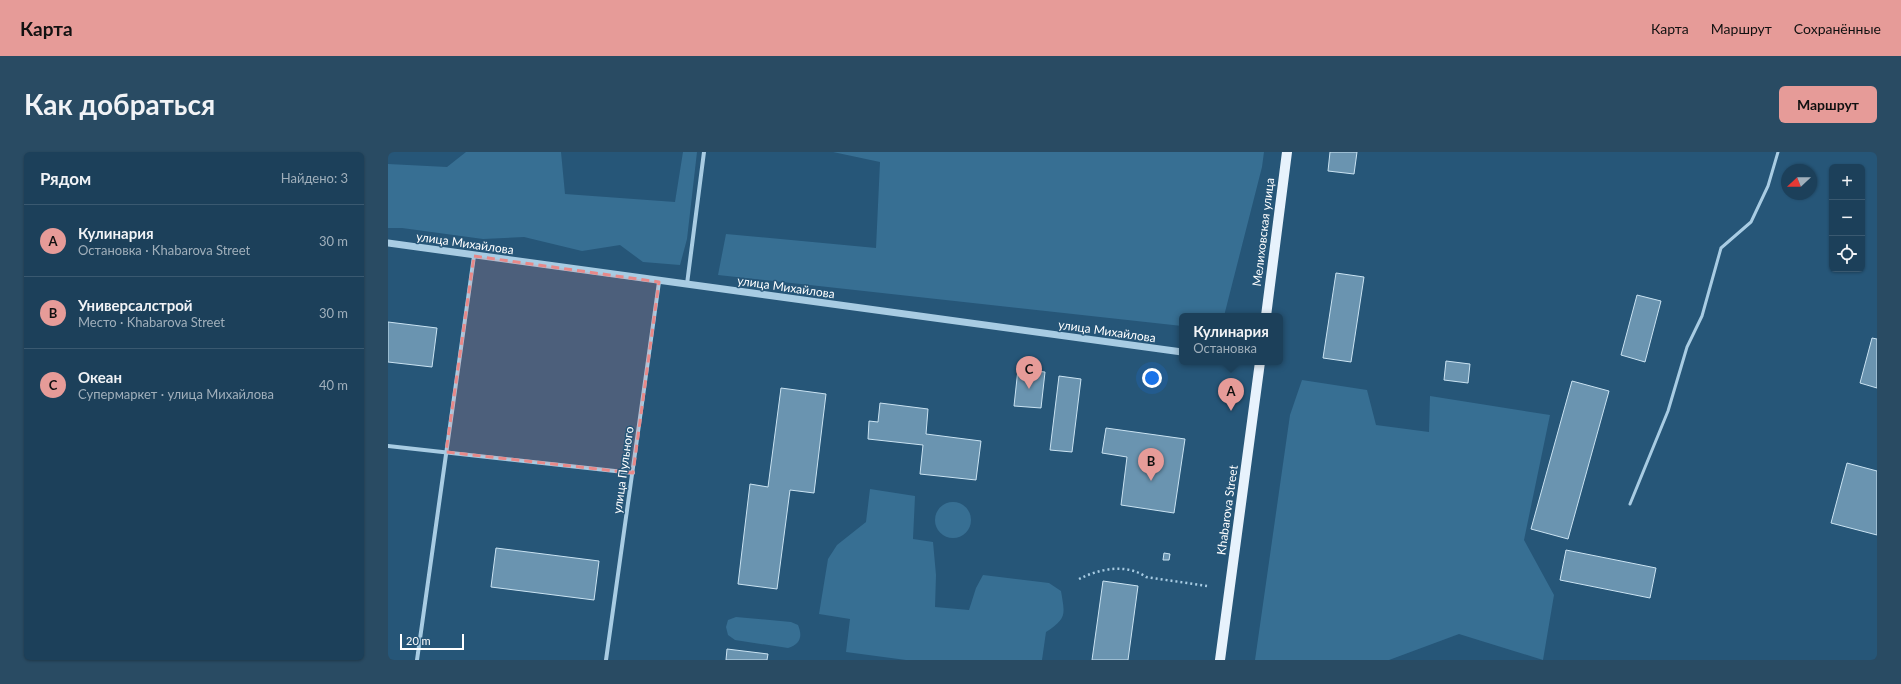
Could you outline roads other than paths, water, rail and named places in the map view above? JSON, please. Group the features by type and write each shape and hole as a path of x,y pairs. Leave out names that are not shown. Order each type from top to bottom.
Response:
{"main road":[{"name":"Мелиховская улица","path":"1266,313 1287,152"},
{"name":"Khabarova Street","path":"1220,660 1258,365"}],"street":[{"path":"687,285 704,152"},
{"name":"улица Михайлова","path":"388,244 1179,352"},
{"path":"417,660 474,256"},
{"name":"улица Пульного","path":"606,660 659,282"},
{"path":"388,446 633,473"}],"lane":[{"path":"1630,504 1668,410 1687,347 1702,316 1721,248 1750,222 1768,186 1778,152"}],"place":[{"name":"Океан","path":"1029,389"},
{"name":"Кулинария","path":"1231,411"},
{"name":"Универсалстрой","path":"1151,481"}]}
